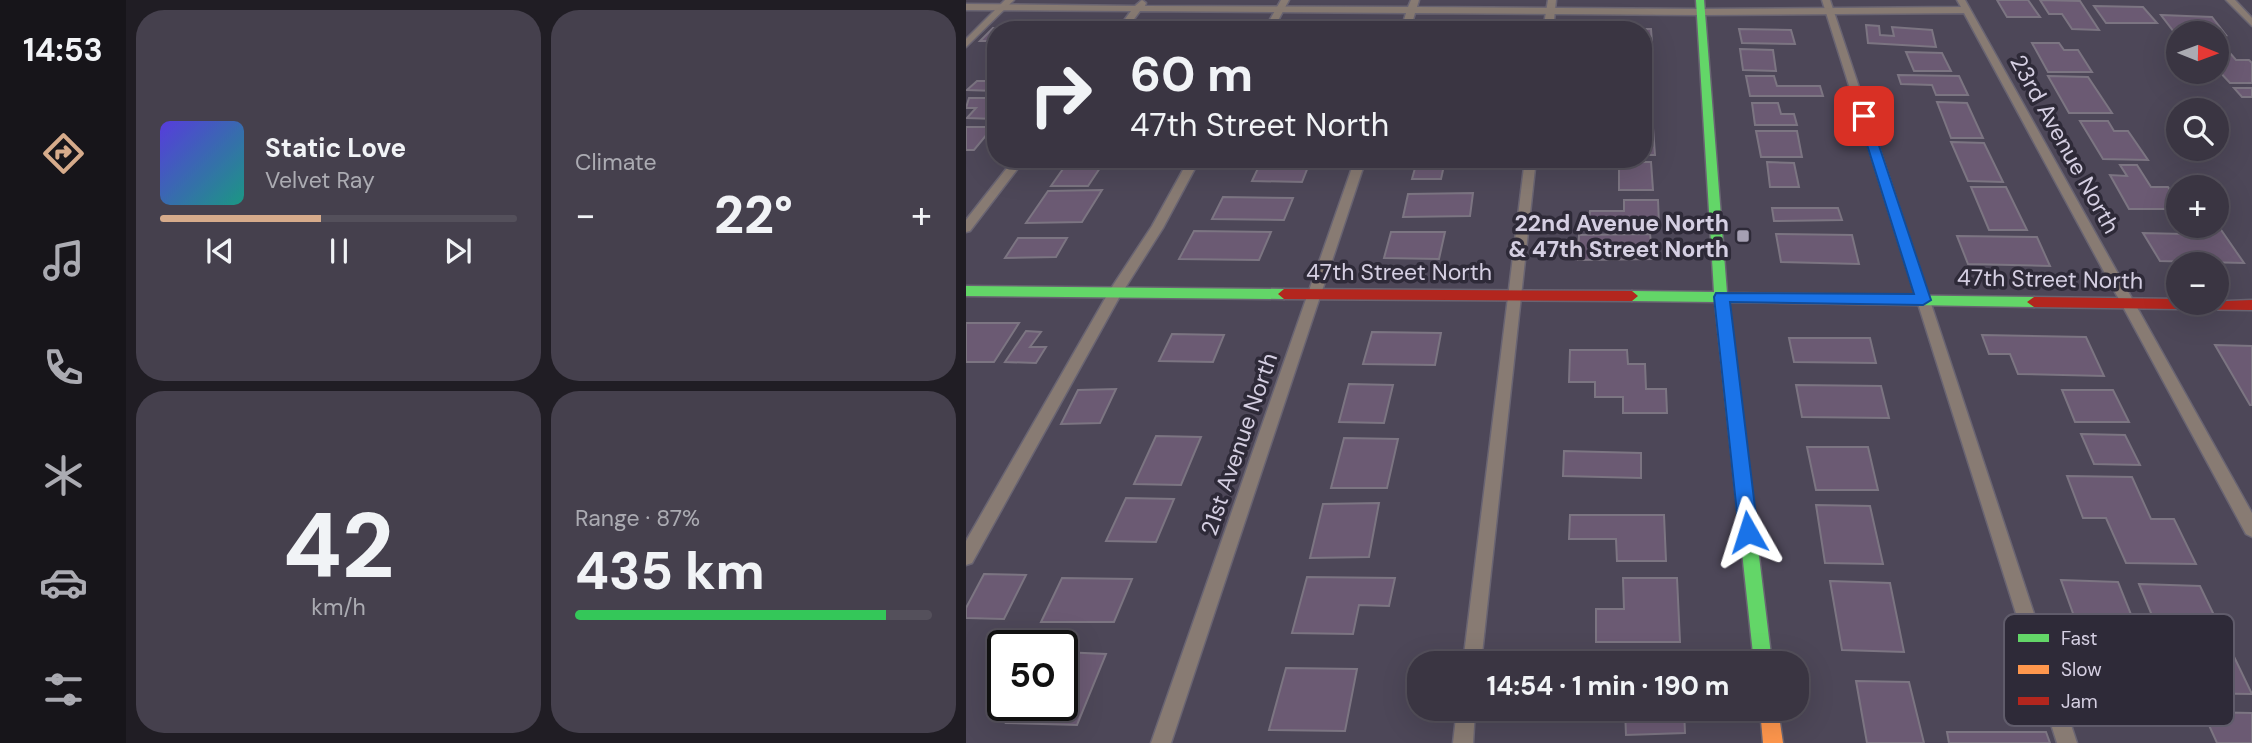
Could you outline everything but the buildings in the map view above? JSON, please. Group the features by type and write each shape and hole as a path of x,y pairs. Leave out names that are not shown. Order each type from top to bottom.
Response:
{"street":[{"path":"1408,21 1415,0"},
{"path":"1549,21 1552,0"},
{"path":"2230,0 2252,23"},
{"path":"990,21 1007,4"},
{"path":"966,7 1007,4 1142,4 1550,11 1701,6 1964,5"},
{"path":"1128,21 1142,4"},
{"path":"1273,21 1282,5"},
{"name":"23rd Avenue North","path":"1964,5 2252,529"},
{"path":"1701,6 1721,297 1762,651"},
{"path":"1828,6 2025,614"},
{"path":"966,44 987,24"},
{"path":"966,228 1013,168"},
{"path":"966,557 1115,293 1157,228 1190,168"},
{"name":"21st Avenue North","path":"1161,743 1358,168"},
{"path":"1473,651 1530,168"},
{"name":"47th Street North","path":"966,291 1721,297 2252,305"},
{"path":"1462,743 1465,721"},
{"path":"1770,721 1773,743"},
{"path":"2061,726 2067,743"}],"traffic: fast":[{"path":"1700,0 1721,297 1762,651"},
{"path":"966,291 1284,294"},
{"path":"1632,296 2034,302"}],"traffic: slow":[{"path":"1770,721 1773,743"}],"traffic: jam":[{"path":"1284,294 1632,296"},
{"path":"2034,302 2252,305"}],"place":[{"name":"22nd Avenue North & 47th Street North","path":"1743,236"}],"route":[{"path":"1748,532 1721,297 1923,300 1864,116"}]}
